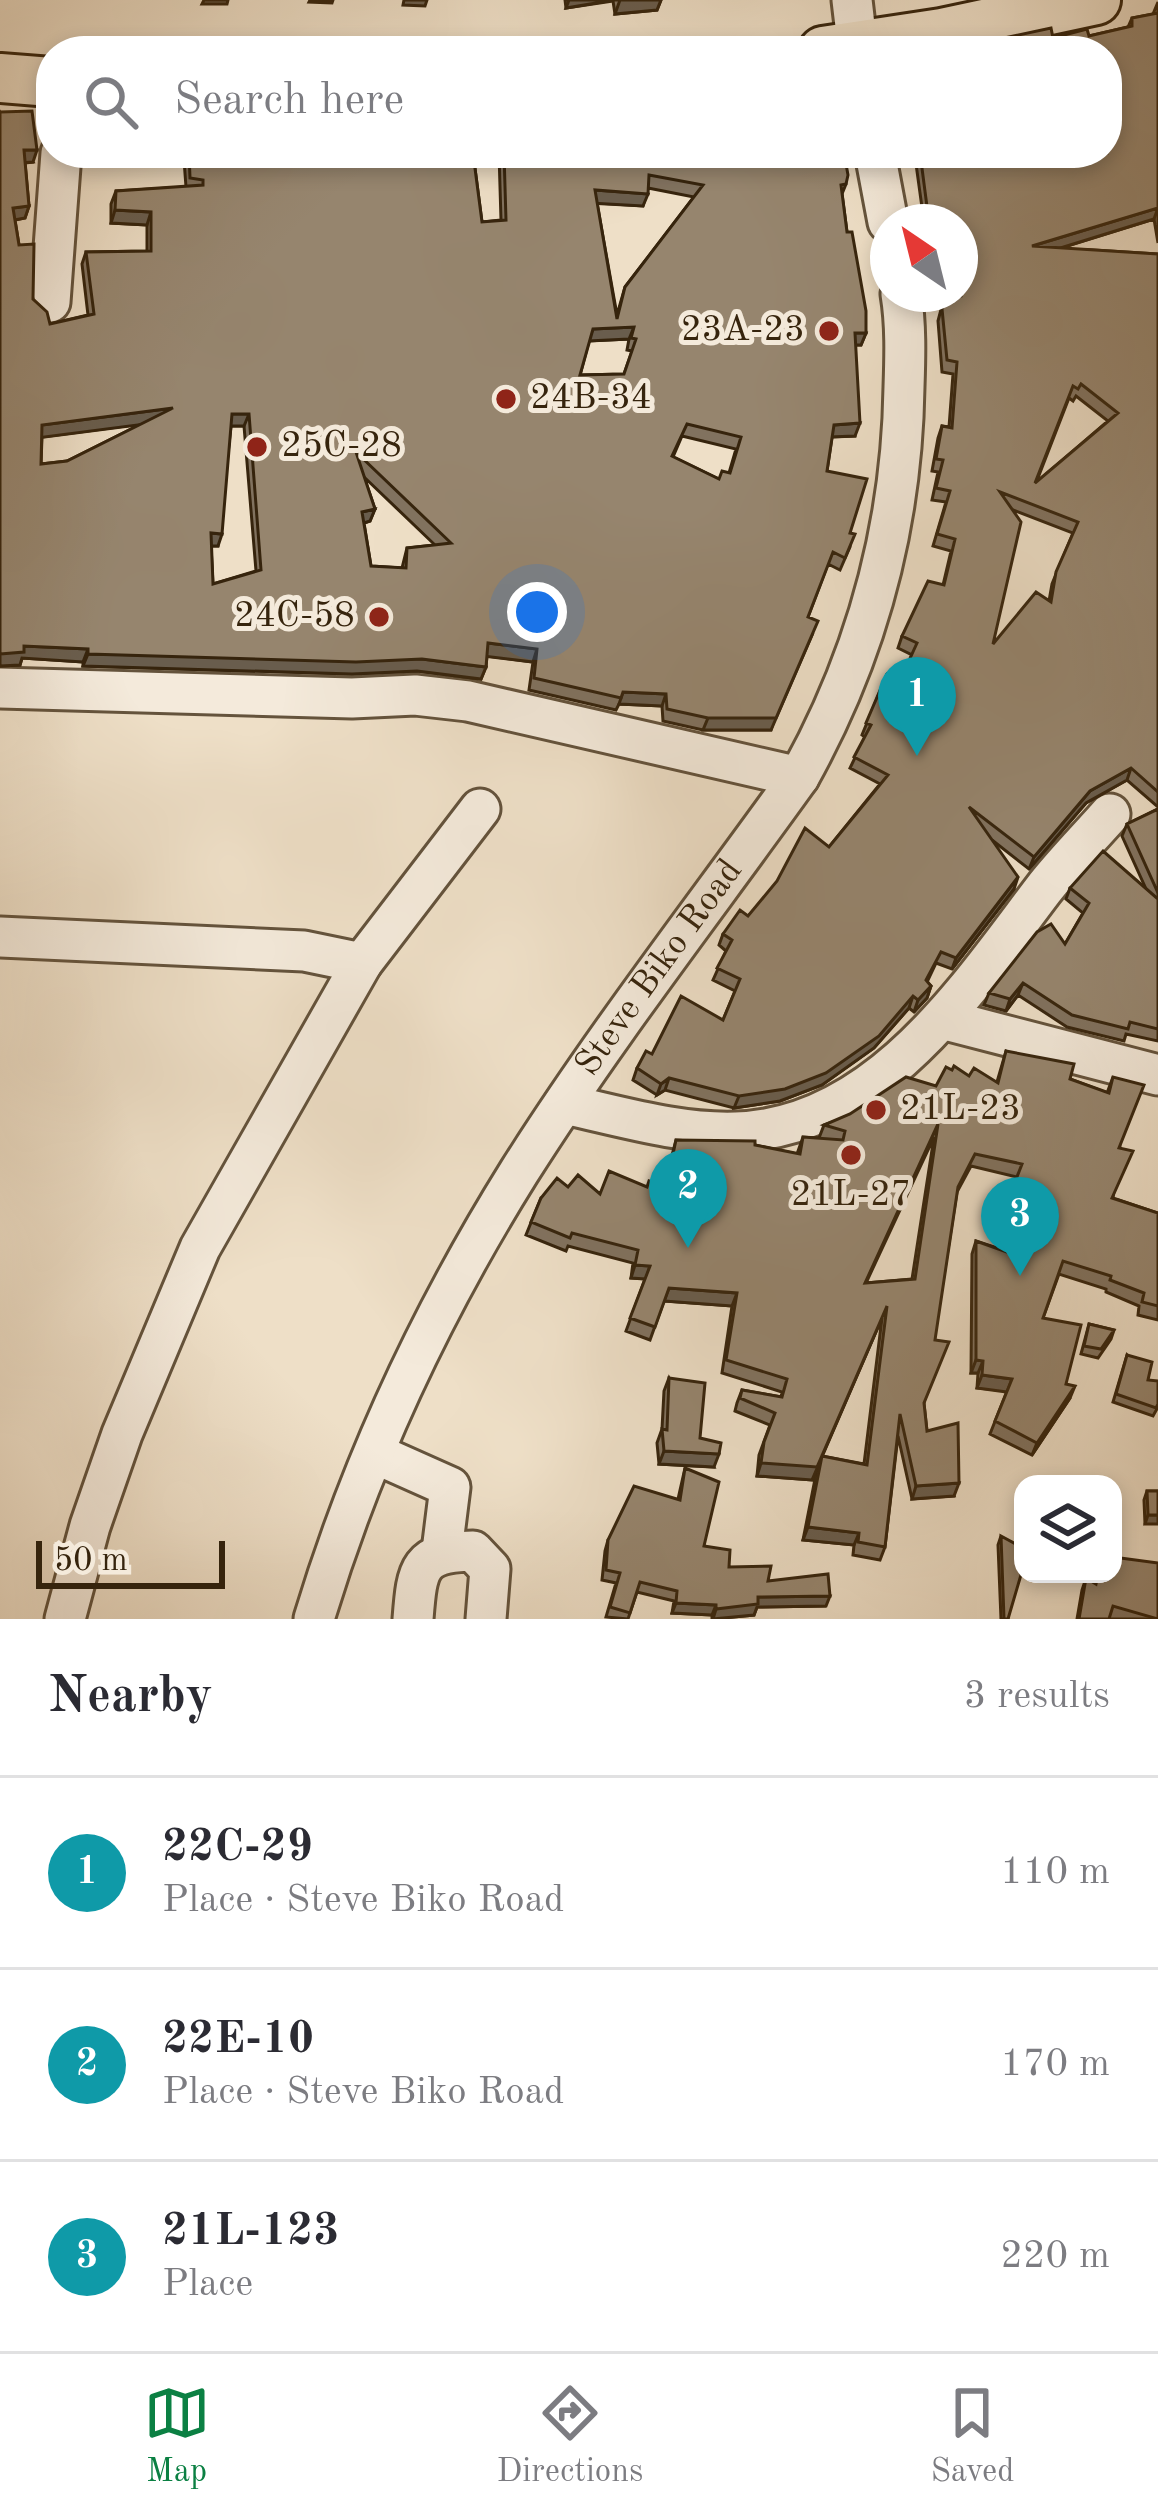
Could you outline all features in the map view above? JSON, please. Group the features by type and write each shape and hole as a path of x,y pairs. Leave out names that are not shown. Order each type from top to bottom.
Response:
{"main road":[{"path":"916,36 1096,0"},
{"path":"0,77 36,81"}],"street":[{"path":"848,36 852,0"},
{"path":"50,302 60,168"},
{"path":"878,168 885,204"},
{"name":"Steve Biko Road","path":"314,1619 409,1376 460,1275 564,1104 800,777 830,720 866,633 903,450 901,312"},
{"path":"0,688 451,699 800,777"},
{"path":"65,1619 122,1434 200,1248 362,963 480,809"},
{"path":"564,1104 712,1132 781,1125 821,1113 860,1092 942,1019 975,984 1045,887 1110,814"},
{"path":"1,944 304,951 362,963"},
{"path":"942,1019 1158,1075"},
{"path":"376,1454 450,1487 442,1552"},
{"path":"413,1619 426,1562 442,1552 473,1551 487,1561 486,1619"}],"building":[{"path":"1158,13 1158,208 1032,246 1158,254 1158,792 1131,768 1090,791 1034,857 969,807 1018,877 956,958 941,952 926,980 931,986 918,1000 913,996 879,1036 826,1073 785,1089 739,1096 669,1078 661,1084 637,1068 646,1051 652,1054 681,996 723,1020 740,979 717,968 732,940 723,934 740,910 748,916 777,881 805,828 829,847 888,775 854,757 871,725 866,723 887,674 901,678 917,643 902,636 928,581 944,585 955,539 937,534 950,491 936,488 943,460 936,459 942,426 952,428 957,362 947,360 942,312 978,312 978,204 927,204 922,168 1122,168 1122,36 1089,36 1132,26 1132,18","holes":["1081,384 1118,413 1035,483 1073,386 1078,389","1000,492 1078,522 1056,572 1051,602 1036,592 993,644 1021,522"]},
{"path":"1051,28 1053,36 1014,36"},
{"path":"1087,29 1089,36 1061,36"},
{"path":"32,111 36,150 24,150 29,206 13,208 19,245 34,244 33,299 47,312 50,324 94,314 86,252 151,251 151,212 115,210 116,191 203,185 203,180 190,178 190,168 475,168 482,222 506,220 504,168 847,168 846,184 841,185 866,311 866,333 855,333 860,423 834,425 827,471 867,479 850,533 855,534 845,558 833,552 808,617 818,621 776,718 708,718 667,709 666,694 623,692 621,698 534,678 537,649 488,643 486,667 422,659 356,662 88,654 88,649 24,646 24,652 0,654 0,112","holes":["649,175 703,185 625,287 617,319 595,190 648,194","634,327 631,338 636,339 624,374 580,375 593,329","173,408 67,461 41,464 42,425","232,414 249,414 261,570 213,584 211,533 222,534","687,424 741,437 730,473 722,471 719,479 672,456","356,452 451,543 407,548 406,568 371,566 362,512 375,509"]},
{"path":"1158,809 1158,893 1127,824"},
{"path":"1103,851 1158,899 1158,1029 1130,1022 1128,1029 1072,1015 1023,983 1010,999 989,993 1037,932 1051,924 1065,944 1089,903 1070,888"},
{"path":"1006,1051 1074,1064 1070,1079 1109,1093 1113,1077 1144,1085 1119,1148 1133,1151 1112,1198 1158,1213 1158,1306 1142,1302 1144,1293 1110,1280 1111,1276 1063,1261 1043,1318 1081,1325 1066,1384 1075,1386 1037,1443 995,1421 1012,1379 982,1375 983,1361 976,1360 976,1241 1007,1252 1020,1211 1006,1205 1022,1164 975,1154 958,1187 935,1340 949,1342 924,1403 927,1431 958,1423 959,1483 916,1486 900,1414 885,1547 858,1542 859,1533 808,1527 822,1456 867,1465 887,1306 817,1467 761,1463 775,1413 740,1398 742,1390 782,1397 787,1379 726,1360 737,1293 669,1288 655,1327 630,1318 650,1266 635,1265 638,1250 572,1233 570,1238 531,1222 541,1198 557,1178 568,1187 578,1175 600,1194 609,1171 647,1187 649,1181 666,1187 676,1140 755,1141 755,1145 800,1154 803,1137 843,1140 845,1131 824,1125 850,1114 906,1077 936,1086 946,1067 952,1070 954,1066 969,1076 974,1068 998,1083","holes":["938,1124 915,1279 865,1283"]},
{"path":"1089,1324 1114,1330 1101,1349 1084,1346"},
{"path":"1127,1355 1152,1362 1148,1380 1158,1381 1156,1408 1116,1394"},
{"path":"669,1378 705,1383 700,1438 721,1443 719,1454 664,1451"},
{"path":"685,1468 719,1482 704,1546 730,1550 729,1567 771,1566 768,1581 828,1574 830,1596 758,1597 758,1604 716,1609 716,1605 676,1603 677,1591 640,1582 630,1613 610,1607 620,1573 606,1570 608,1540 634,1486 680,1500"},
{"path":"1147,1491 1158,1491 1158,1515 1148,1515"},
{"path":"1001,1536 1014,1543 1014,1583 1019,1583 1008,1619 1004,1619"},
{"path":"1122,1558 1158,1563 1158,1619 1113,1606 1109,1619 1079,1619 1085,1583 1122,1583"}],"place":[{"name":"23A-23","path":"829,331"},
{"name":"24B-34","path":"506,399"},
{"name":"25C-28","path":"257,447"},
{"name":"24C-58","path":"379,617"},
{"name":"22C-29","path":"917,756"},
{"name":"21L-23","path":"876,1110"},
{"name":"21L-27","path":"851,1155"},
{"name":"22E-10","path":"688,1248"},
{"name":"21L-123","path":"1020,1276"}]}
